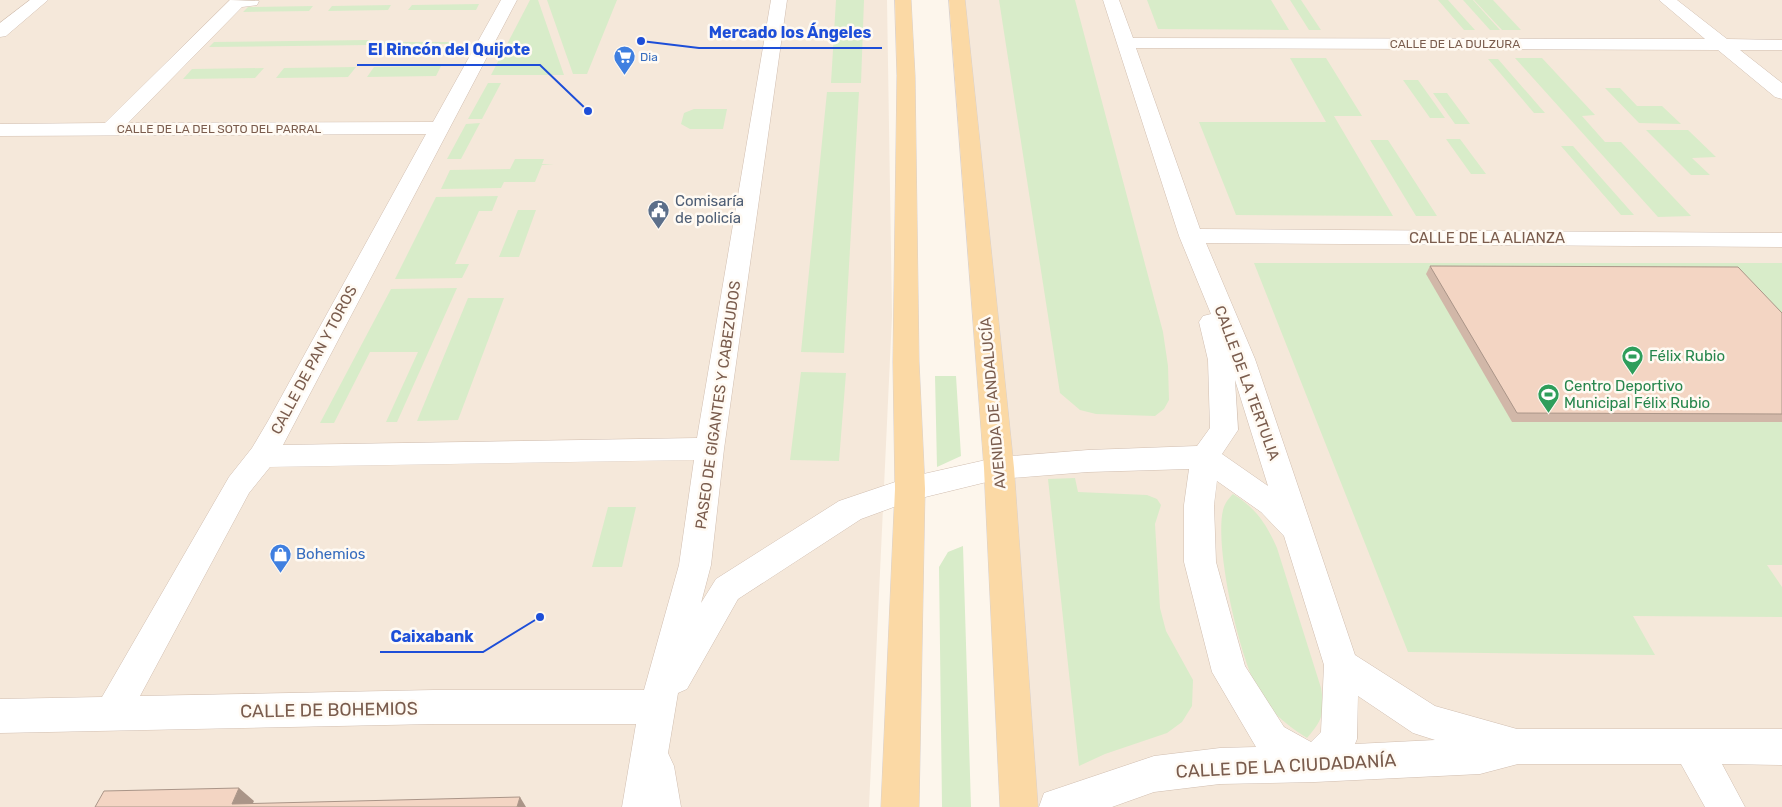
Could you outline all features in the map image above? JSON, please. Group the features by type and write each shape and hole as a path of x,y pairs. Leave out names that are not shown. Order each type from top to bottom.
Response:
{"main road":[{"path":"900,807 910,489 906,362 906,95 903,0"},
{"name":"AVENIDA DE ANDALUCÍA","path":"957,0 999,468 1019,807"}],"street":[{"path":"0,32 40,0"},
{"name":"CALLE DE PAN Y TOROS","path":"112,715 240,485 262,456 509,0"},
{"name":"PASEO DE GIGANTES Y CABEZUDOS","path":"641,807 654,723 694,565 779,0"},
{"name":"CALLE DE LA TERTULIA","path":"1111,0 1191,236 1242,359 1342,665 1339,739 1315,764 1271,738 1229,672 1200,562 1199,505 1205,457 1224,430 1221,360 1191,236"},
{"path":"1667,0 1782,93"},
{"path":"111,130 236,3 251,1"},
{"name":"CALLE DE LA DULZURA","path":"1127,43 1782,45"},
{"name":"CALLE DE LA DEL SOTO DEL PARRAL","path":"0,130 439,128"},
{"name":"CALLE DE LA ALIANZA","path":"1191,236 1782,240"},
{"path":"262,456 710,449"},
{"path":"662,807 654,723 727,589 850,510 910,489 999,468 1088,461 1205,457"},
{"name":"CALLE DE LA TERTULIA","path":"1205,457 1272,504 1298,531"},
{"name":"CALLE DE LA CIUDADANÍA","path":"1342,665 1426,721 1518,746"},
{"name":"CALLE DE BOHEMIOS","path":"0,717 434,707 654,723"},
{"name":"CALLE DE LA CIUDADANÍA","path":"1058,807 1154,774 1220,766 1315,764 1480,756 1518,746 1782,747"},
{"path":"1691,746 1726,807"}],"shaded area":[{"path":"0,0 887,0 892,316 869,807 0,807"},
{"path":"957,0 1782,0 1782,807 1019,807"}],"green space":[{"path":"530,0 538,0 564,75 491,75"},
{"path":"547,0 617,0 587,74 573,74"},
{"path":"836,0 864,0 861,83 831,83"},
{"path":"999,0 1075,0 1163,332 1168,366 1169,400 1164,409 1155,416 1096,414 1080,410 1060,393"},
{"path":"1147,0 1271,0 1289,30 1158,29"},
{"path":"1290,0 1301,0 1321,30 1309,30"},
{"path":"1438,0 1448,0 1475,30 1464,30"},
{"path":"1463,0 1473,0 1500,30 1490,30"},
{"path":"1474,0 1493,0 1521,30 1502,30"},
{"path":"479,4 476,10 408,10 412,5"},
{"path":"391,5 388,10 328,11 332,6"},
{"path":"313,6 309,11 243,12 248,7"},
{"path":"370,40 369,42 456,42 449,54 441,54 446,44 209,47 214,42"},
{"path":"1290,58 1326,58 1362,116 1334,116 1393,216 1236,215 1199,122 1326,122"},
{"path":"1515,58 1542,58 1595,115 1582,116 1605,142 1621,142 1691,216 1658,217"},
{"path":"1488,59 1498,59 1545,113 1534,113"},
{"path":"441,66 436,76 367,77 374,67"},
{"path":"356,67 348,77 276,78 284,68"},
{"path":"264,68 255,78 183,79 192,69"},
{"path":"1403,80 1418,80 1445,118 1430,118"},
{"path":"488,83 501,83 482,119 468,119"},
{"path":"1605,88 1620,88 1637,106 1662,106 1681,124 1639,123"},
{"path":"827,92 859,92 844,353 801,352"},
{"path":"1433,93 1447,93 1470,124 1455,124"},
{"path":"694,109 727,109 723,129 690,129 681,124 684,113"},
{"path":"480,123 461,159 447,159 466,124"},
{"path":"1646,130 1688,130 1716,157 1692,158 1710,175 1691,175"},
{"path":"1446,139 1460,139 1486,174 1471,174"},
{"path":"1370,140 1388,140 1437,216 1416,216"},
{"path":"1561,146 1573,146 1634,215 1621,215"},
{"path":"515,159 544,159 542,164 554,164 542,165 535,182 504,182 501,188 441,189 450,170 510,169"},
{"path":"498,196 492,211 479,211 455,264 469,264 462,278 395,279 436,197"},
{"path":"518,210 536,210 519,257 499,257"},
{"name":"Centro Deportivo Municipal Félix Rubio","path":"1254,263 1782,263 1782,565 1767,565 1782,587 1782,617 1633,616 1655,655 1408,652"},
{"path":"457,288 397,422 386,422 418,352 370,352 334,423 320,423 391,289"},
{"path":"468,298 504,298 458,420 417,421"},
{"path":"801,372 846,373 839,461 790,460"},
{"path":"935,376 956,376 961,456 937,467"},
{"path":"1075,478 1078,492 1147,495 1157,499 1161,505 1155,524 1160,608 1166,631 1193,680 1192,706 1182,722 1167,733 1105,754 1079,766 1048,479"},
{"path":"1233,494 1248,505 1260,518 1277,548 1321,688 1322,715 1320,721 1307,738 1273,712 1264,701 1255,685 1247,663 1232,607 1222,551 1221,528 1223,510"},
{"path":"608,507 636,507 622,567 592,567"},
{"path":"963,546 971,807 942,807 939,567 948,552"}],"building":[{"name":"Félix Rubio","path":"1430,266 1738,267 1782,313 1782,414 1517,413"},
{"path":"239,788 232,804 520,797 517,807 95,807 104,791"}],"place":[{"name":"Mercado los Ángeles","path":"641,41"},
{"name":"Dia","path":"624,76"},
{"name":"El Rincón del Quijote","path":"588,111"},
{"name":"Comisaría de policía","path":"659,229"},
{"name":"Félix Rubio","path":"1633,375"},
{"name":"Centro Deportivo Municipal Félix Rubio","path":"1548,414"},
{"name":"Bohemios","path":"280,573"},
{"name":"Caixabank","path":"540,617"}]}
